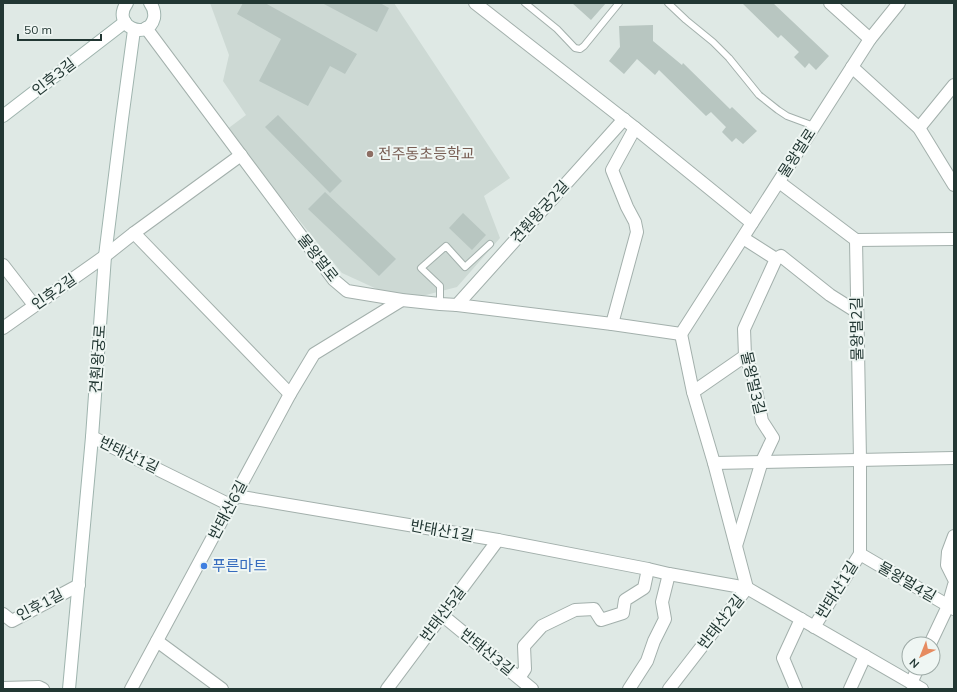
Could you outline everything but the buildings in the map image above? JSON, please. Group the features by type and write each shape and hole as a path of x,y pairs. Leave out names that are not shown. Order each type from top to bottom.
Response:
{"street":[{"path":"126,3 123,17 135,27 150,25 153,21 154,9 150,3"},
{"path":"476,3 635,128 752,223"},
{"path":"830,3 870,39"},
{"name":"물왕멀로","path":"135,27 241,155 334,280 347,290 402,300 457,305 681,334 870,39 899,3"},
{"name":"인후3길","path":"3,116 135,27"},
{"name":"견훤왕궁로","path":"69,689 92,437 105,256 135,27"},
{"path":"852,68 919,128 954,184"},
{"path":"919,128 954,85"},
{"name":"견훤왕궁2길","path":"457,305 624,120"},
{"path":"612,324 637,232 635,222 627,207 612,170 635,128"},
{"name":"인후2길","path":"3,328 105,256 241,155"},
{"path":"778,182 856,240 954,239"},
{"path":"134,233 290,394"},
{"path":"743,238 776,259 781,256 830,295 857,312"},
{"name":"물왕멀2길","path":"856,240 860,459"},
{"name":"물왕멀3길","path":"736,548 762,461 773,438 762,421 754,375 745,356 744,329 776,259"},
{"path":"3,265 34,305"},
{"name":"반태산6길","path":"132,689 290,394 314,354 402,300"},
{"name":"반태산2길","path":"669,689 747,588 714,463 693,392 681,334"},
{"path":"693,392 745,356"},
{"name":"반태산1길","path":"92,437 233,500 498,540 747,588 922,689"},
{"path":"714,463 954,458"},
{"path":"860,459 860,554"},
{"path":"954,536 948,552 947,564 954,580"},
{"name":"반태산5길","path":"387,689 498,540"},
{"name":"반태산1길","path":"814,627 860,554"},
{"name":"물왕멀4길","path":"860,554 951,607"},
{"path":"518,678 525,669 524,646 542,626 575,610 594,609 601,620 623,613 625,600 644,588 648,569"},
{"path":"629,689 648,661 654,641 665,619 662,602 669,574"},
{"name":"인후1길","path":"3,614 12,621 79,585"},
{"path":"935,636 951,607 954,585"},
{"name":"반태산3길","path":"442,615 532,689"},
{"name":"반태산1길","path":"796,689 783,658 801,619"},
{"path":"157,642 222,689"},
{"path":"850,689 865,656"},
{"path":"911,683 914,676"},
{"path":"3,688 39,687 43,689"}],"lane":[{"path":"524,3 557,29 575,48 580,49 619,3"},
{"path":"668,3 729,58 759,95 787,116 814,126"},
{"path":"440,304 440,286 422,268 446,246 465,267 490,244"}],"shaded area":[{"name":"전주동초등학교","path":"210,3 394,3 510,178 484,196 500,238 457,287 422,296 379,290 342,273 226,130 246,115 223,81 229,55"}],"place":[{"name":"전주동초등학교","path":"370,154"},
{"name":"푸른마트","path":"204,566"}]}
